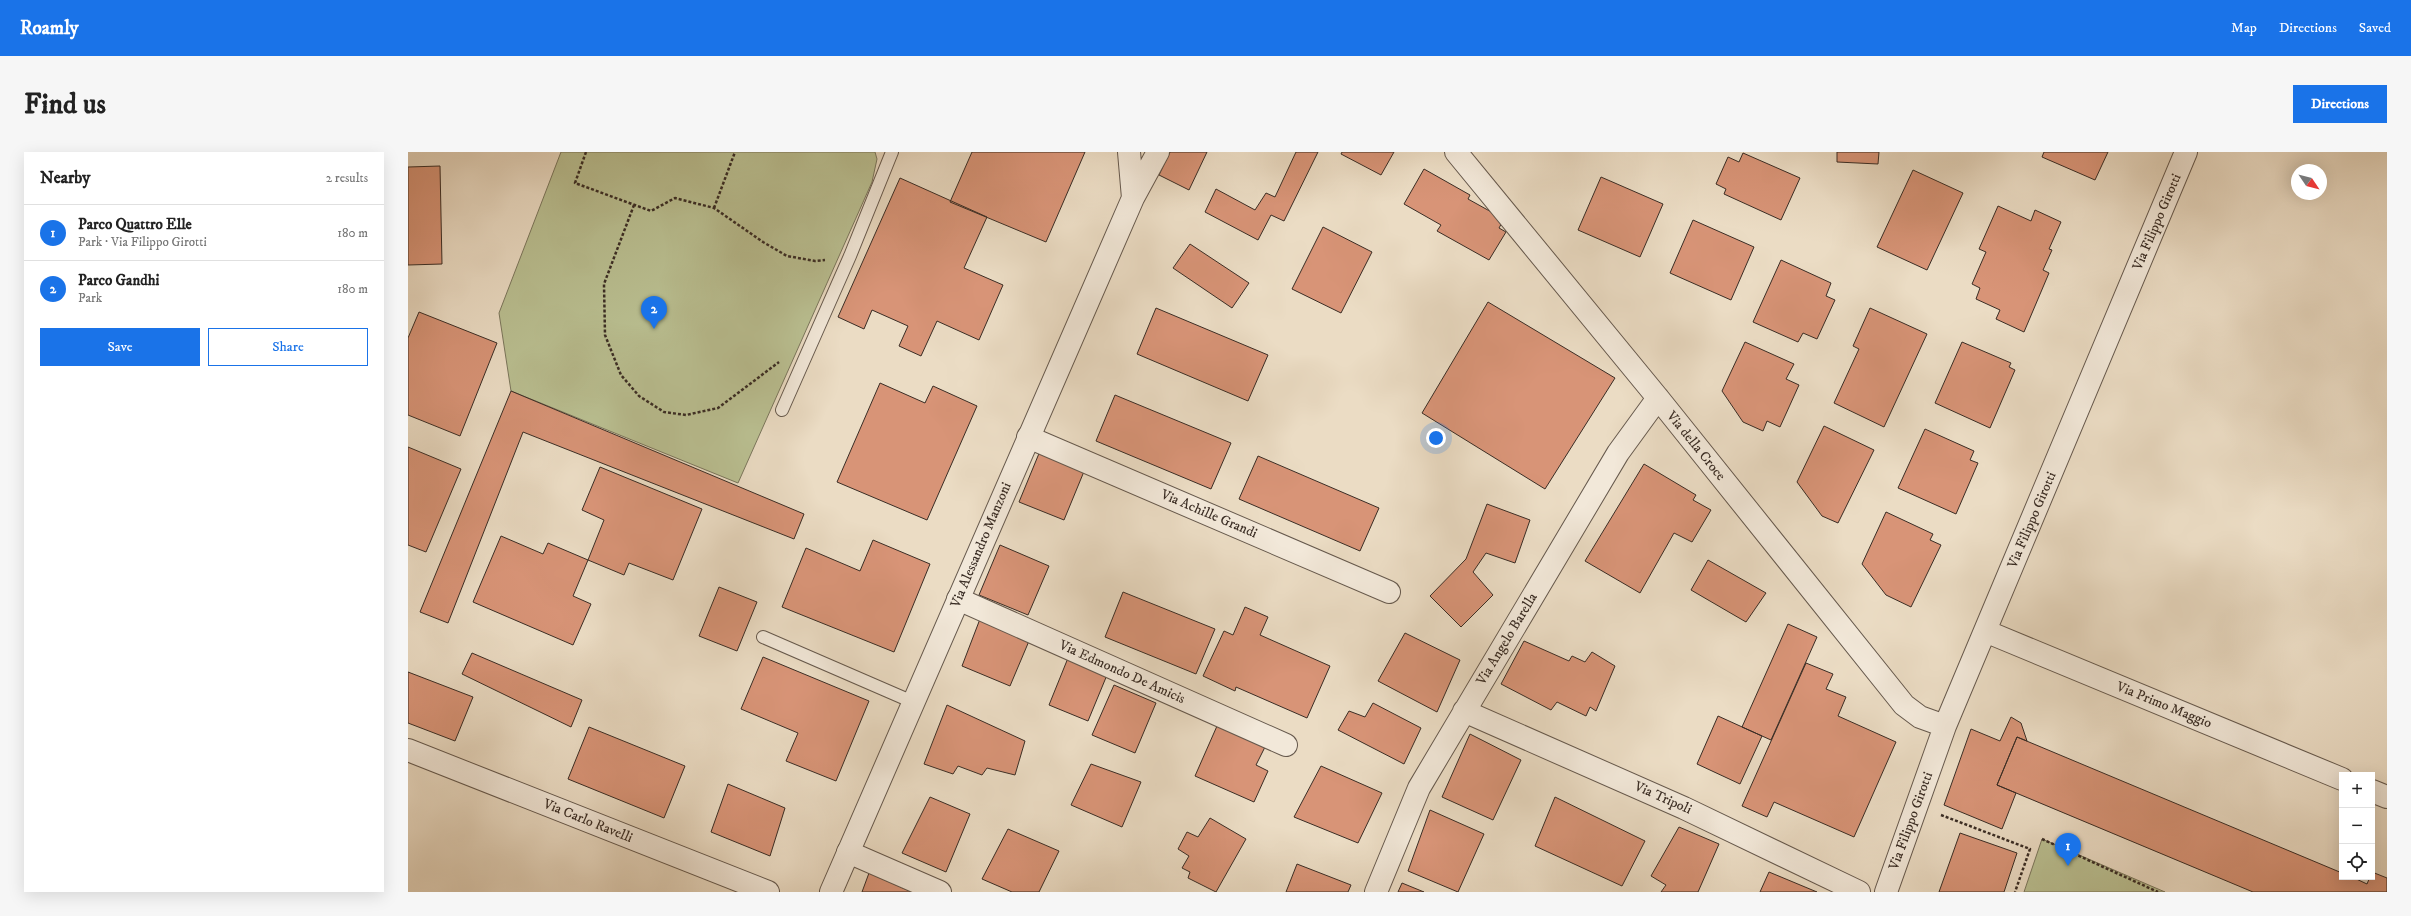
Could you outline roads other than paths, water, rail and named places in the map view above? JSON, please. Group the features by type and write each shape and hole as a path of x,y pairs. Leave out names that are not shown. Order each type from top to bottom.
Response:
{"street":[{"name":"Via Alessandro Manzoni","path":"1129,152 1132,198"},
{"name":"Via Alessandro Manzoni","path":"831,892 1132,198 1148,173 1158,152"},
{"name":"Via della Croce","path":"1456,152 1658,398 1904,706 1920,717 1946,726"},
{"name":"Via Filippo Girotti","path":"1886,892 1946,726 2186,152"},
{"name":"Via Angelo Barella","path":"1376,892 1419,788 1618,453 1658,398"},
{"name":"Via Achille Grandi","path":"1028,437 1389,592"},
{"name":"Via Edmondo De Amicis","path":"958,599 1286,746"},
{"name":"Via Primo Maggio","path":"1986,631 2339,778"},
{"name":"Via Tripoli","path":"1464,711 1684,808 1859,892"},
{"name":"Via Carlo Ravelli","path":"408,750 768,892"},
{"path":"2375,792 2387,797"},
{"path":"848,852 940,892"}],"lane":[{"path":"782,410 850,256 892,152"},
{"path":"763,637 913,702"}],"place":[{"name":"Parco Gandhi","path":"654,329"},
{"name":"Parco Quattro Elle","path":"2068,866"}]}
